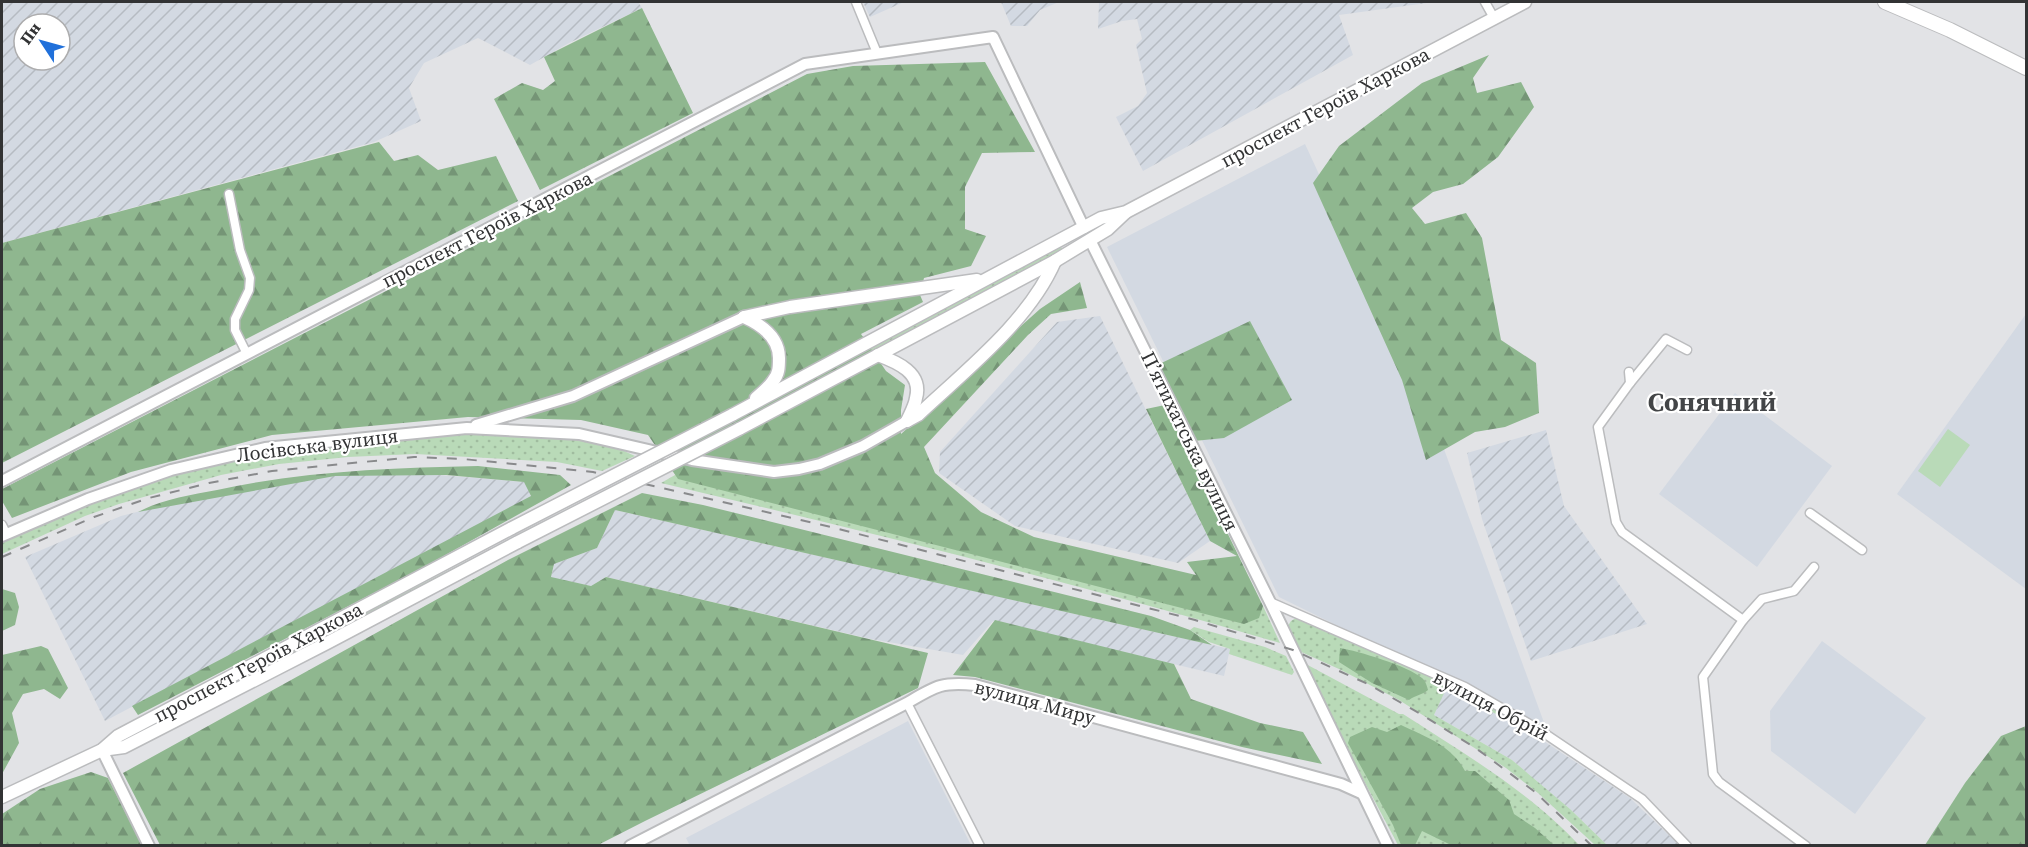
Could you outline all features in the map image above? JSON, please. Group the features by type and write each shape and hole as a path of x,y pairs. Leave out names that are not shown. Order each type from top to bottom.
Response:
{"highway":[{"path":"1884,2 1950,30 2026,68"}],"main road":[{"name":"проспект Героїв Харкова","path":"2,797 102,750 118,736 512,528 746,408 984,279 1101,218 1126,212 1525,2"},
{"name":"проспект Героїв Харкова","path":"102,750 124,747 739,429 1055,261 1108,230 1126,212"},
{"path":"907,421 918,415 1006,330 1040,291 1055,261"},
{"path":"744,317 984,279"},
{"path":"744,317 757,323 769,333 779,348 778,373 746,408"},
{"path":"878,355 906,368 915,380 917,397 907,421"}],"street":[{"path":"856,2 877,53"},
{"path":"1485,2 1494,18"},
{"name":"проспект Героїв Харкова","path":"2,481 806,64 993,37"},
{"name":"П’ятихатська вулиця","path":"993,37 1084,228 1270,602 1388,846"},
{"path":"229,194 240,250 250,278 249,290 236,319 235,330 247,354"},
{"path":"467,428 573,396 744,317"},
{"path":"1687,350 1666,339 1630,383 1599,427 1616,522 1622,532 1743,620"},
{"path":"1629,372 1630,383"},
{"path":"467,428 579,434 692,460 774,472 799,470 820,464 863,446 907,421"},
{"name":"Лосівська вулиця","path":"3,531 171,470 254,451 467,428"},
{"path":"1810,513 1862,550"},
{"path":"1806,846 1719,782 1713,774 1703,677 1743,620 1762,599 1794,591 1814,567"},
{"name":"вулиця Обрій","path":"1270,602 1465,687 1538,729 1642,799 1687,846"},
{"name":"вулиця Миру","path":"630,846 936,686 956,683 975,686 1341,784 1361,793"},
{"path":"907,703 980,846"},
{"path":"102,750 149,846"}],"shaded area":[{"path":"2,2 638,2 642,8 569,43 530,65 478,38 424,63 409,88 421,121 374,142 2,243"},
{"path":"863,2 904,2 870,17"},
{"path":"1001,2 1059,2 1040,10 1027,26 1011,26"},
{"path":"1099,2 1434,2 1339,15 1353,55 1143,171 1116,117 1138,106 1147,93 1136,45 1142,39 1137,19 1098,29"},
{"path":"1305,144 1437,430 1546,728 1279,597 1107,247"},
{"path":"2026,314 2026,589 1897,494"},
{"path":"1100,316 1210,541 1178,563 1015,526 939,473 940,452 1057,322"},
{"path":"1735,393 1832,466 1757,567 1659,494"},
{"path":"1546,430 1564,506 1647,624 1531,661 1482,519 1467,453"},
{"path":"376,470 525,482 531,497 105,721 25,557 121,516 212,493"},
{"path":"615,510 1230,649 1224,676 993,621 963,655 871,639 606,577 591,586 551,578 554,564 597,548"},
{"path":"1822,641 1926,718 1855,814 1771,751 1770,711"},
{"path":"1446,688 1527,730 1630,798 1679,845 1607,845 1572,811 1512,760 1434,715"},
{"path":"908,721 971,845 690,846 686,838"}],"green space":[{"path":"642,8 693,113 540,190 494,99 522,83 543,90 555,81 544,57"},
{"path":"1489,55 1473,78 1477,93 1521,82 1534,107 1498,157 1463,184 1433,192 1412,208 1425,224 1466,213 1482,238 1501,340 1536,363 1539,413 1505,427 1475,432 1426,460 1402,380 1313,183 1339,146 1422,83"},
{"path":"985,62 1035,152 982,153 965,187 965,229 986,236 971,266 924,278 920,295 923,302 861,334 886,371 905,385 901,410 901,434 1040,309 1080,282 1087,308 1051,314 1028,335 924,447 935,473 981,512 1034,537 1196,575 1187,562 1237,556 1210,541 1146,409 1165,405 1263,606 1259,618 1244,624 678,479 648,435 581,420 468,417 272,435 131,472 12,518 2,501 2,489 807,74 853,66"},
{"path":"379,142 394,161 418,155 438,170 496,156 518,201 2,463 2,243"},
{"path":"1061,247 1063,250 607,492 125,741 124,738 606,490"},
{"path":"1250,321 1292,400 1224,438 1194,441 1153,367"},
{"path":"1948,429 1970,445 1940,487 1918,471"},
{"path":"442,432 575,436 613,446 635,456 602,471 557,462 415,454 348,457 279,464 221,475 119,504 85,516 2,554 2,539 186,467 244,455"},
{"path":"478,466 560,475 571,485 424,567 138,715 132,706 531,496 524,482 446,475 335,476 138,512 177,498 282,479 380,469"},
{"path":"675,475 790,497 1263,606 1280,643 972,559 661,483"},
{"path":"642,493 703,505 1151,616 1190,630 1212,645 615,510 597,548 554,564 551,577 591,586 606,577 928,653 918,688 598,845 160,845 123,773 508,560"},
{"path":"2,589 15,593 19,607 15,625 2,631"},
{"path":"1296,618 1410,666 1500,711 1496,714 1446,689 1434,715 1512,760 1570,809 1607,845 1595,845 1538,793 1506,768 1399,700 1299,651 1286,629"},
{"path":"995,620 1174,664 1191,699 1260,723 1303,732 1322,764 1242,747 975,677 953,675"},
{"path":"1194,627 1265,647 1286,656 1294,672 1292,675 1229,654 1230,649 1209,642 1190,630"},
{"path":"41,646 48,649 68,688 60,699 44,689 23,694 12,713 19,743 2,774 2,655"},
{"path":"1340,648 1395,664 1415,673 1423,679 1428,690 1409,700 1372,683 1339,662"},
{"path":"1304,663 1399,714 1403,714 1472,758 1540,808 1579,845 1398,845 1319,696"},
{"path":"1401,725 1445,748 1465,771 1475,771 1509,800 1514,814 1554,845 1451,845 1422,831 1415,845 1401,845 1393,825 1348,743 1350,737 1372,727 1387,732"},
{"path":"2026,726 2026,845 1925,845 1965,783 2001,736"},
{"path":"91,772 108,778 142,845 2,845 2,814 40,789"}],"railway":[{"path":"2,557 94,517 149,498 272,471 414,457 463,459 593,472 831,527 1195,620 1293,650 1370,685 1477,749 1535,792 1592,846"}],"district":[{"name":"Сонячний","path":"1712,402"}]}
